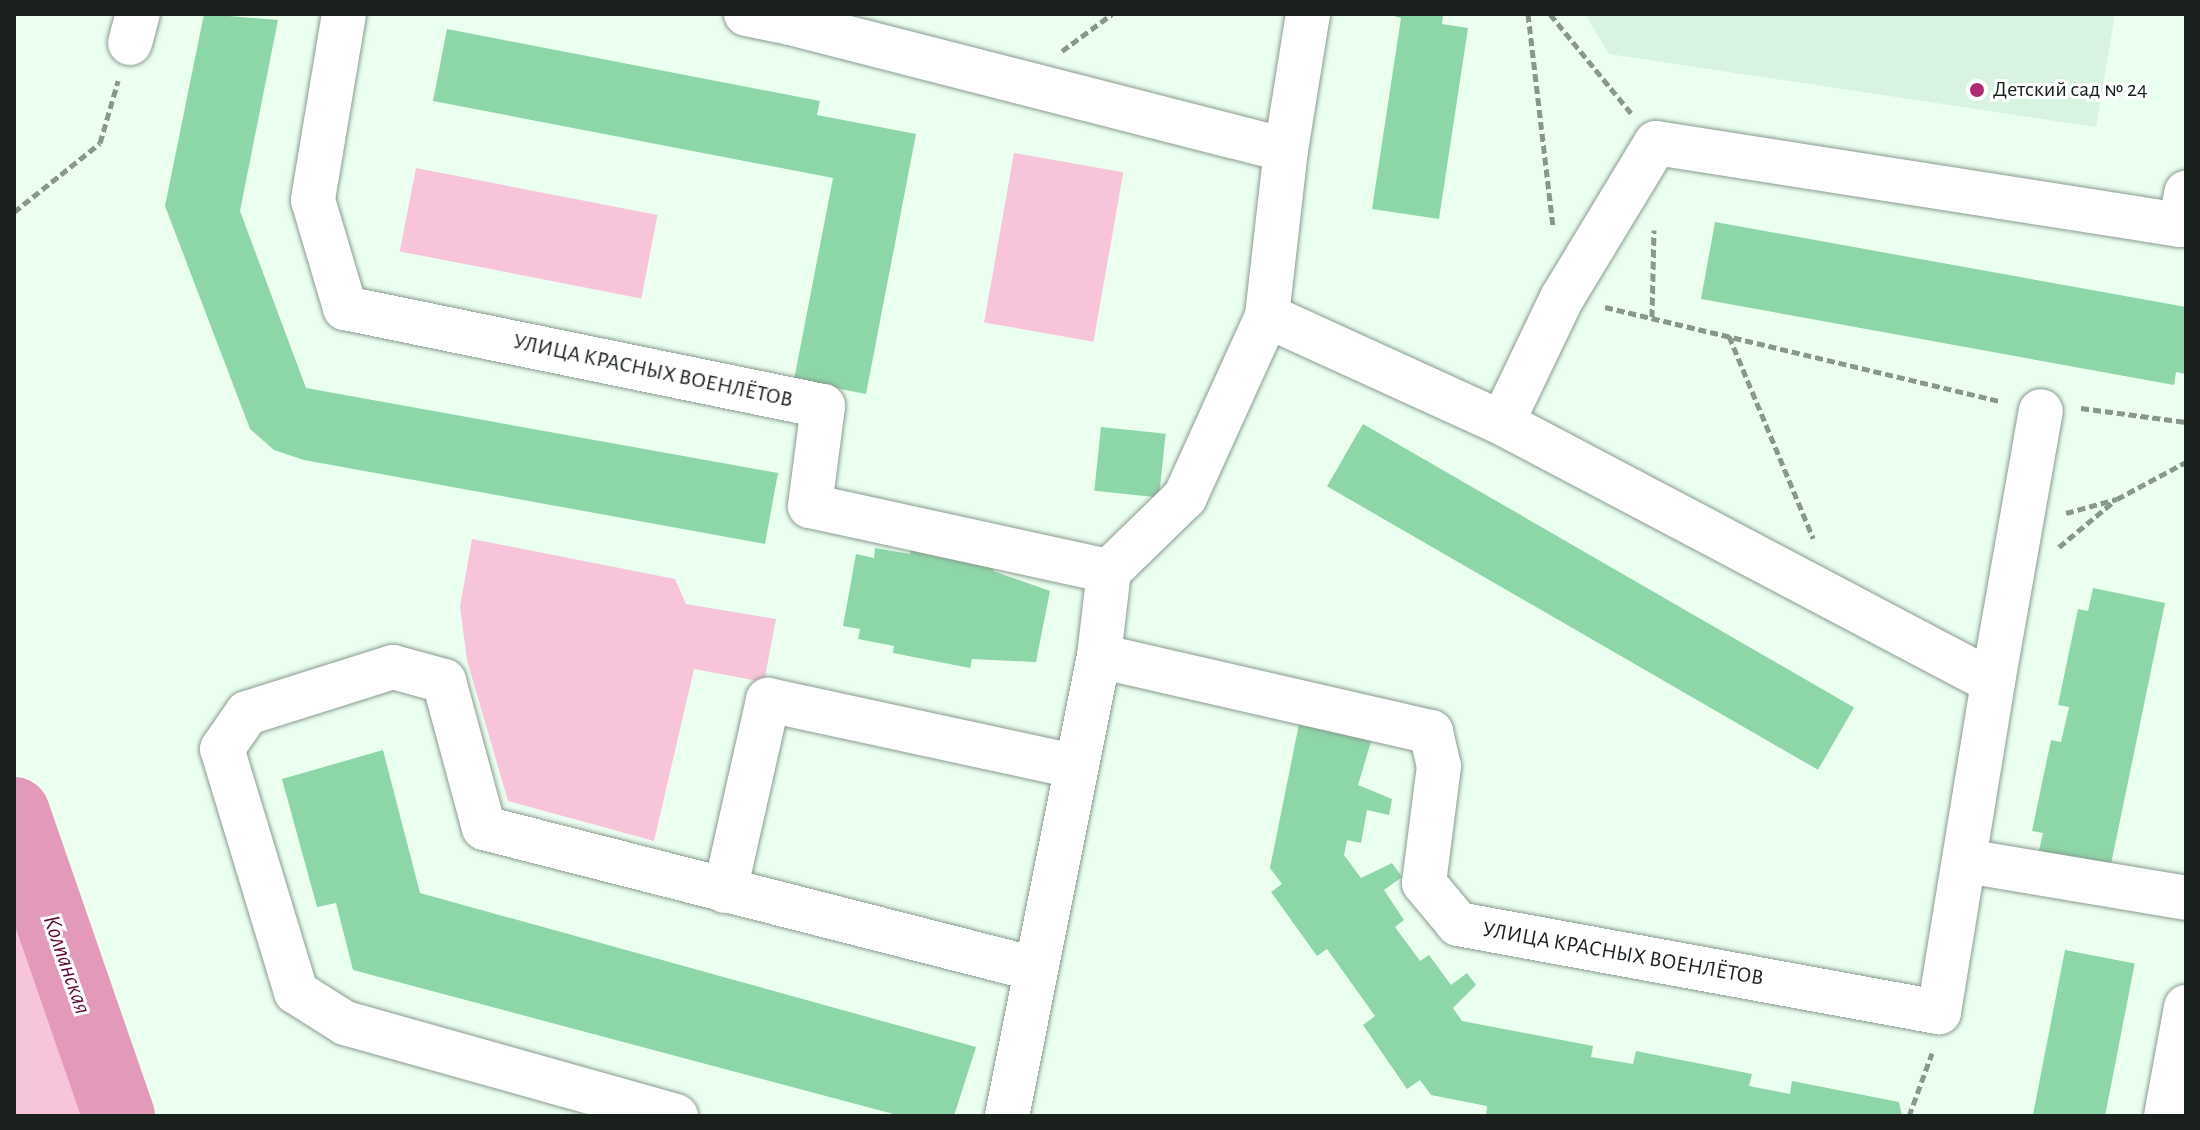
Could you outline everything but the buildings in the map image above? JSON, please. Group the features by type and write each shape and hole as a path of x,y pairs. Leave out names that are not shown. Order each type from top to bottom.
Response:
{"lane":[{"name":"УЛИЦА КРАСНЫХ ВОЕНЛЁТОВ","path":"344,14 313,200 345,308 823,406 810,506 1109,571"},
{"path":"746,14 791,18 1286,150"},
{"path":"1007,1116 1073,766 1099,656 1109,571 1185,497 1267,316 1286,150 1308,14"},
{"path":"1502,423 1562,298 1656,143 2180,225 2186,193"},
{"path":"1267,316 1502,423 1993,682"},
{"path":"1939,1012 2041,411"},
{"name":"УЛИЦА КРАСНЫХ ВОЕНЛЁТОВ","path":"1099,656 1431,732 1439,766 1424,883 1458,924 1939,1012"},
{"path":"676,1116 345,1023 296,992 222,749 247,713 393,667 444,681 484,828 1035,969"},
{"path":"725,891 768,700 1073,766"},
{"path":"1966,861 2186,898"},
{"path":"2166,1116 2186,1007"}],"path":[{"path":"1528,14 1554,235"},
{"path":"1550,14 1656,143"},
{"path":"14,212 100,143 134,28"},
{"path":"1562,298 2041,411 2099,406 2186,422"},
{"path":"1728,336 1818,550"},
{"path":"2014,584 2117,499 2186,462"},
{"path":"2023,525 2117,499"},
{"path":"1909,1116 1939,1012"}],"shaded area":[{"name":"Детский сад № 24","path":"1585,14 2115,14 2096,127 1609,54"},
{"path":"1014,153 1123,172 1093,342 984,322"},
{"path":"416,168 657,215 641,298 400,251"},
{"path":"472,539 675,579 686,604 776,619 764,682 694,669 654,841 508,801 467,660 460,607"},
{"path":"14,880 97,1116 14,1116"}],"waterway":[{"name":"Колпанская","path":"14,813 119,1116"}],"place":[{"name":"Детский сад № 24","path":"1977,90"}]}
